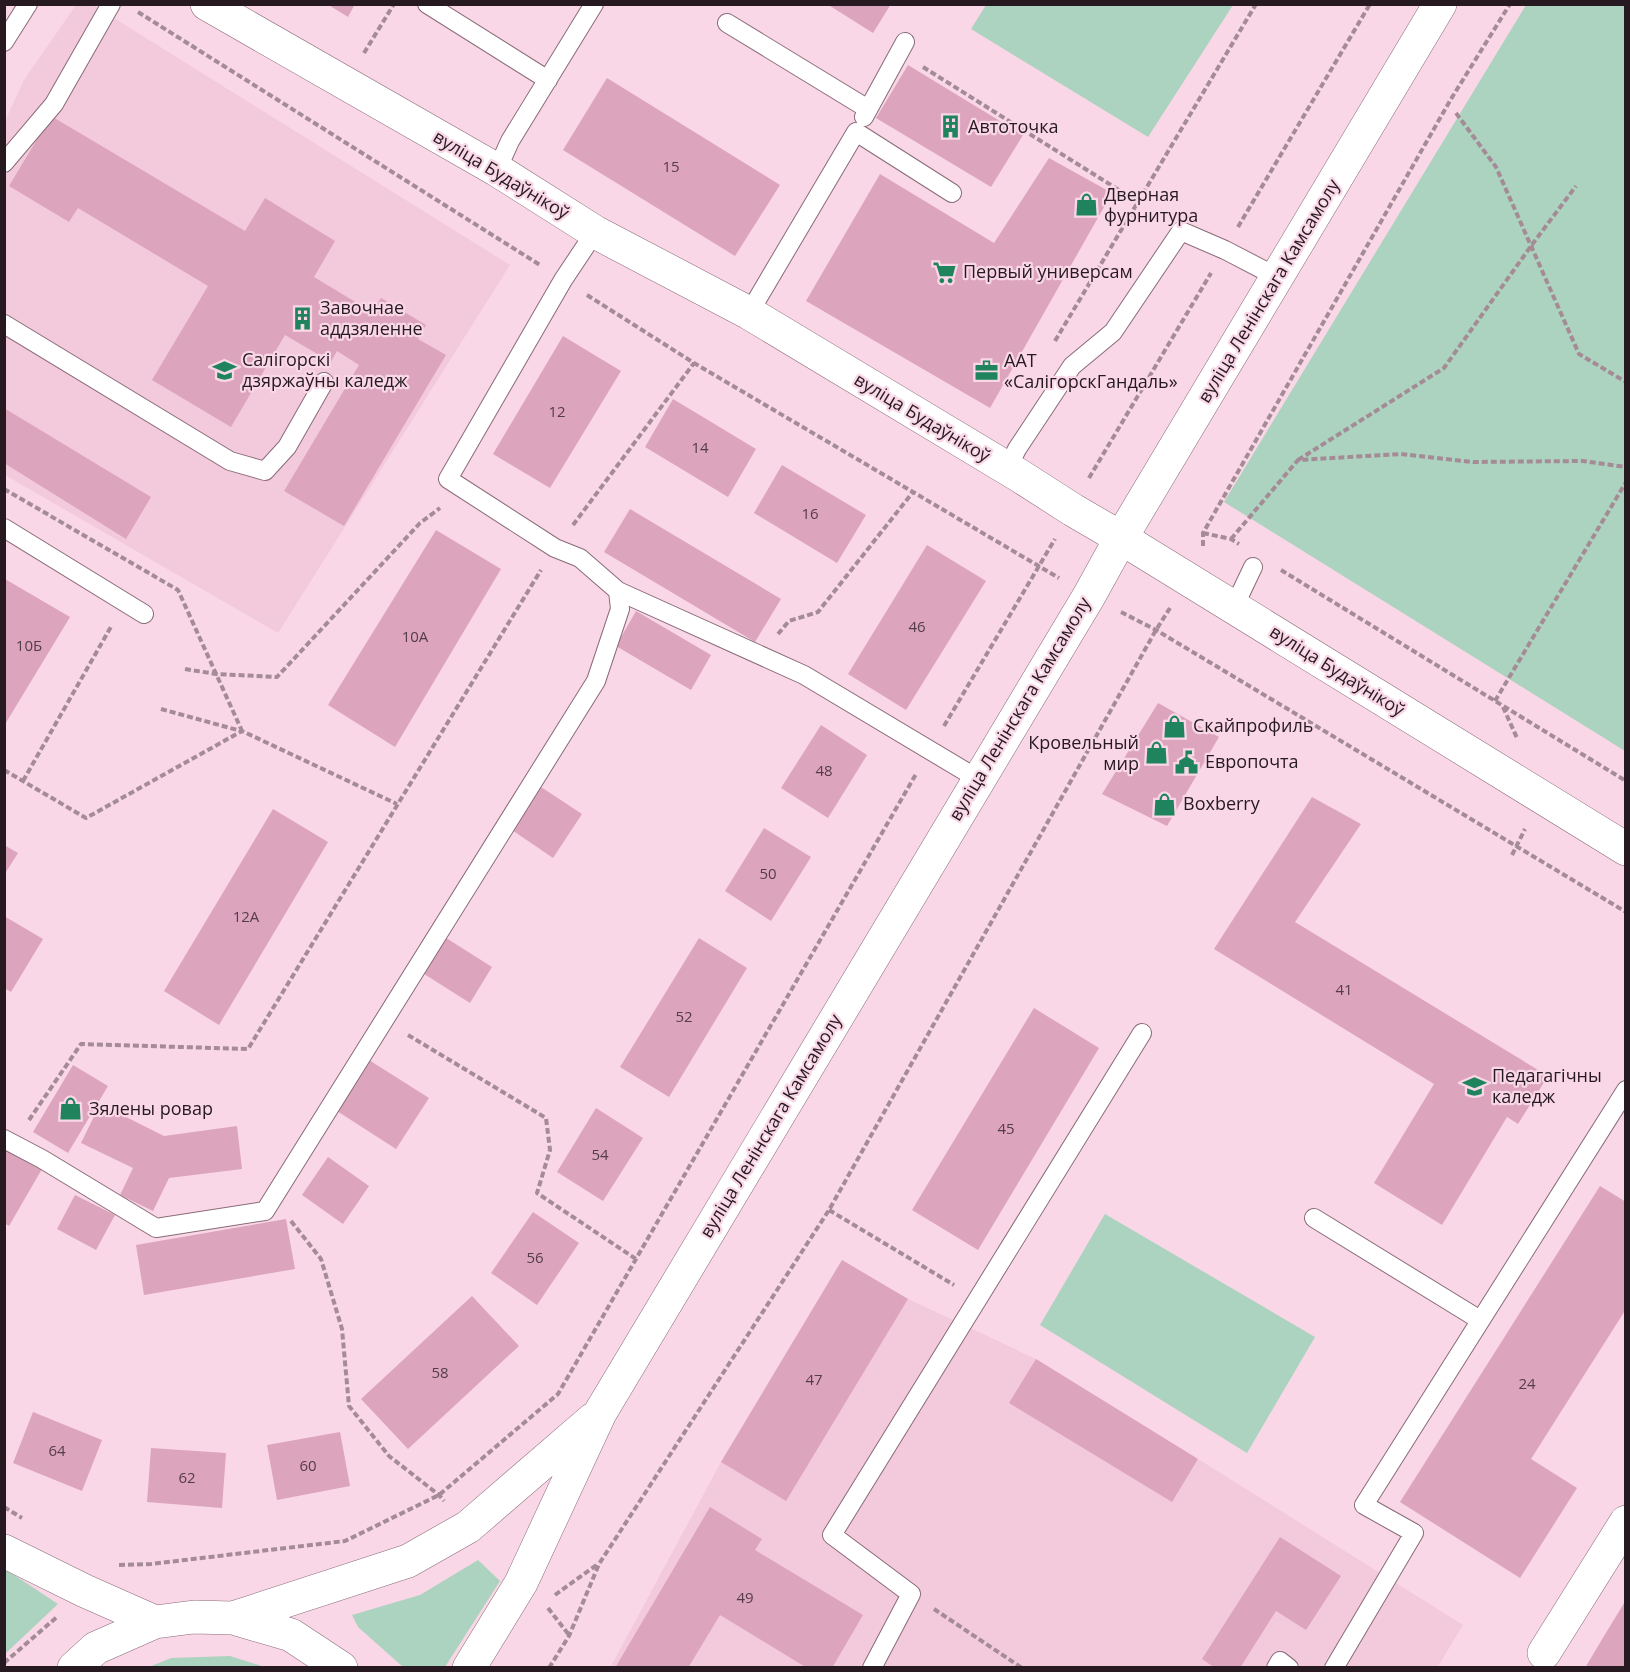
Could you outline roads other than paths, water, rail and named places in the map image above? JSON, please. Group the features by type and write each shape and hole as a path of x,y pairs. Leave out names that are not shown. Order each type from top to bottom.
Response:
{"main road":[{"name":"вуліца Будаўнікоў","path":"207,4 497,170 596,232 748,313 1122,538 1626,849"},
{"name":"вуліца Ленінскага Камсамолу","path":"469,1668 521,1583 600,1413 1440,4"},
{"name":"вуліца Ленінскага Камсамолу","path":"233,1618 408,1561 468,1527 600,1413"},
{"path":"1544,1653 1626,1522"},
{"path":"4,1551 155,1622"},
{"path":"74,1668 96,1648 155,1622 194,1617 233,1618 291,1635 341,1668"}],"lane":[{"path":"4,42 28,4"},
{"path":"4,163 54,104 111,4"},
{"path":"427,4 548,80"},
{"path":"497,170 510,141 594,4"},
{"path":"727,23 868,109"},
{"path":"748,313 856,132 902,47"},
{"path":"856,132 952,193"},
{"path":"1007,469 1017,449 1072,366 1113,332 1181,231 1225,250 1277,277"},
{"path":"596,232 563,280 448,478 555,548 580,558 618,591 804,675 978,779"},
{"path":"4,324 230,461 266,471 287,447 324,382"},
{"path":"4,528 144,614"},
{"path":"1234,607 1253,567"},
{"path":"4,1139 46,1152 156,1228 265,1211 596,681 620,609 618,591"},
{"path":"872,1668 911,1594 832,1534 1142,1033"},
{"path":"1334,1668 1414,1533 1364,1504 1626,1090"},
{"path":"1314,1218 1480,1320"},
{"path":"1276,1668 1280,1661 1289,1668"}],"place":[{"name":"Автоточка","path":"950,127"},
{"name":"Дверная фурнитура","path":"1086,205"},
{"name":"Первый универсам","path":"945,272"},
{"name":"Завочнае аддзяленне","path":"302,318"},
{"name":"Салігорскі дзяржаўны каледж","path":"224,370"},
{"name":"ААТ «СалігорскГандаль»","path":"986,371"},
{"name":"Скайпрофиль","path":"1175,726"},
{"name":"Кровельный мир","path":"1157,753"},
{"name":"Европочта","path":"1187,762"},
{"name":"Boxberry","path":"1165,804"},
{"name":"Педагагічны каледж","path":"1474,1086"},
{"name":"Зялены ровар","path":"71,1109"}]}
